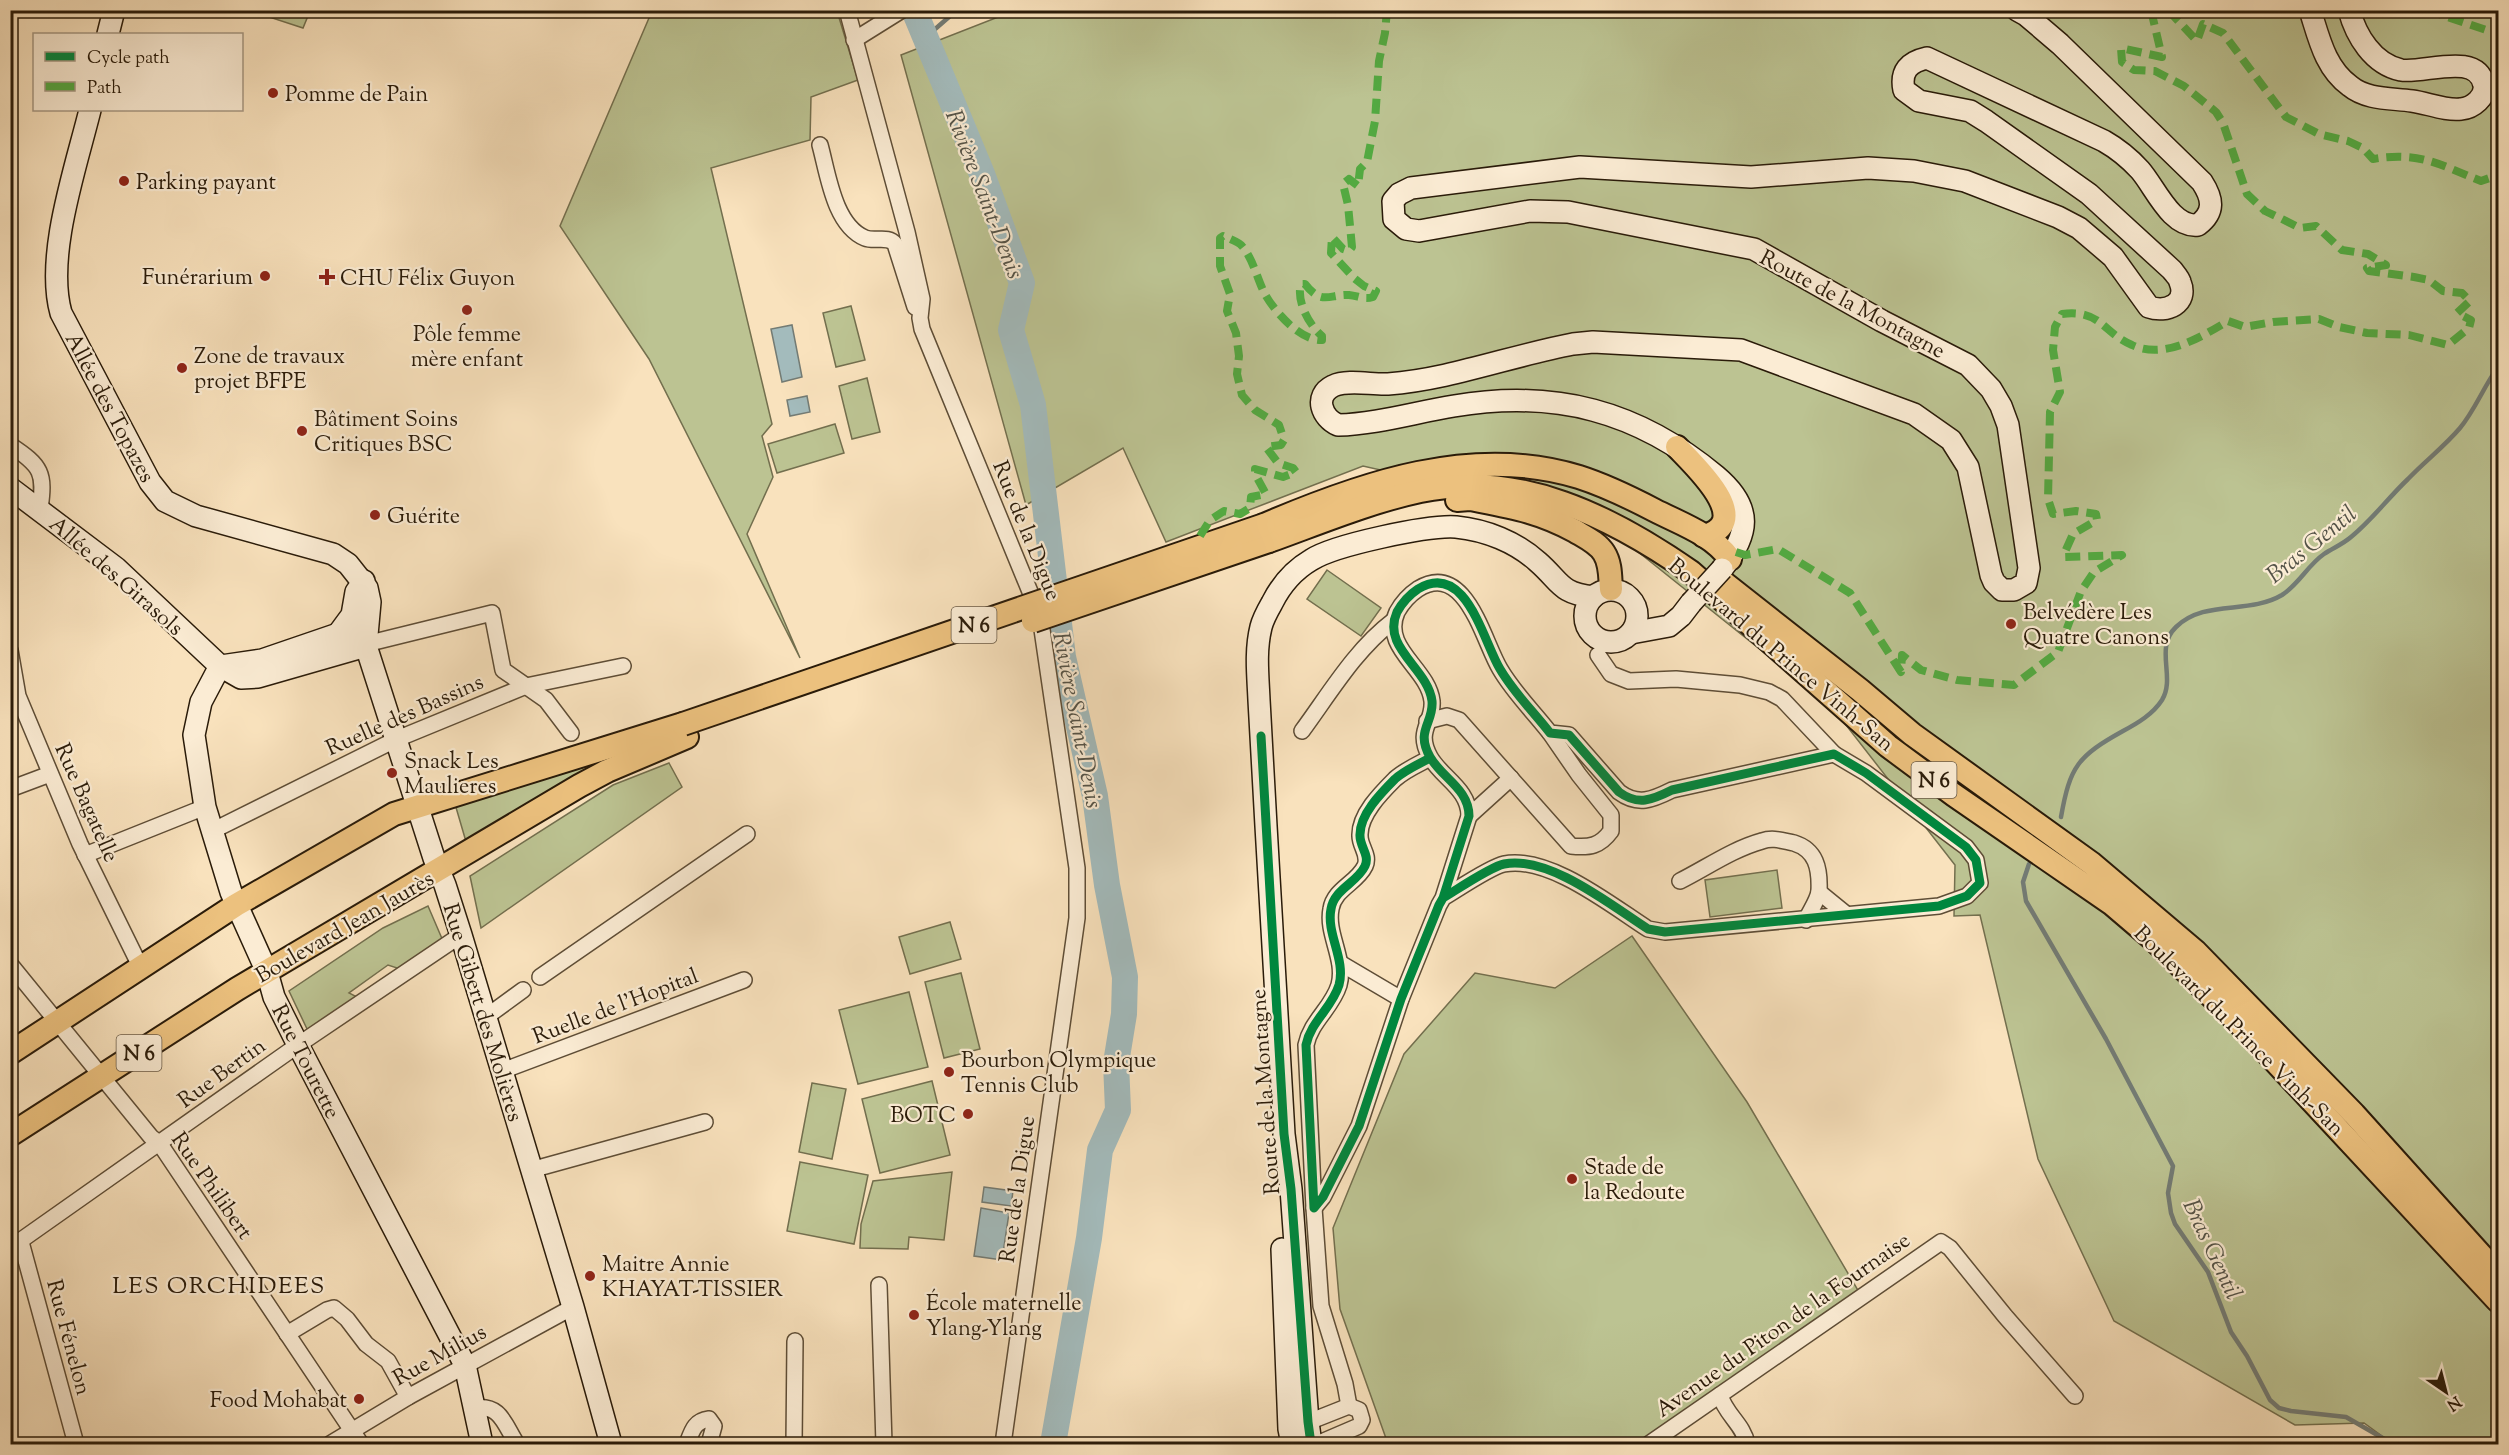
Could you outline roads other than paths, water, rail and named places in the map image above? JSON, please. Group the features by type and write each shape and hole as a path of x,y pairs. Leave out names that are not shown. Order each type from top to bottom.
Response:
{"main road":[{"path":"108,33 114,10"},
{"name":"Route de la Montagne","path":"1631,633 1669,626 1676,621 1726,564 1743,535 1745,525 1743,510 1720,479 1677,447 1622,418 1567,403 1503,400 1338,425 1329,421 1321,406 1326,391 1340,384 1423,381 1573,344 1593,342 1741,350 1914,414 1938,428 1951,440 1968,467 1994,582 2002,590 2014,590 2026,583 2029,578 2008,425 2001,406 1991,389 1968,365 1882,321 1754,249 1568,212 1530,211 1419,231 1399,225 1394,219 1393,201 1399,194 1411,188 1580,167 1751,177 1868,168 1914,171 1965,181 2058,217 2090,236 2113,257 2149,307 2166,310 2175,306 2181,294 2181,283 2172,270 2089,194 1970,111 1919,101 1904,90 1903,76 1908,65 1915,60 1927,58 2104,141 2123,153 2141,171 2174,215 2183,223 2198,225 2206,219 2211,213 2212,204 2202,182 2060,44 2017,10"},
{"path":"2310,10 2325,56 2334,71 2352,88 2379,98 2449,108 2462,109 2481,99 2484,83 2472,69 2456,65 2402,70 2382,61 2367,48 2349,10"},
{"name":"Allée des Topazes","path":"90,111 63,220 58,256 57,301 66,324 150,482 165,501 196,516 333,554 348,564 363,581"},
{"path":"1677,447 1708,480 1725,508 1725,518 1721,527 1715,533 1704,536"},
{"path":"1267,533 1390,480 1442,467 1489,464 1525,466 1579,477 1645,506 1704,536 1722,548 1726,564"},
{"name":"Boulevard du Prince Vinh-San","path":"1267,533 1356,497 1414,484 1471,479 1515,480 1554,487 1591,498 1627,513 1672,543 1852,683 1912,734 2048,831 2146,908 2196,952 2266,1022 2354,1114 2499,1274"},
{"name":"Boulevard du Prince Vinh-San","path":"1267,533 1421,491 1473,486 1509,488 1543,495 1588,511 1661,551 1690,573 1888,746 1954,795 2112,904 2153,939 2243,1027 2499,1301"},
{"name":"Allée des Girasols","path":"10,488 116,568 220,666 241,678 258,677 366,644"},
{"path":"1267,533 1422,502 1470,499 1548,517 1587,538 1605,554 1609,564 1602,593 1587,605 1585,620 1591,633 1604,641 1618,641 1631,633 1637,619 1635,605"},
{"name":"Route de la Montagne","path":"1311,1444 1297,1432 1291,1189 1284,1134 1257,653 1261,627 1272,601 1287,578 1312,558 1349,545 1454,527 1484,532 1516,545 1538,561 1551,578 1559,598 1585,620"},
{"name":"N 6","path":"10,1053 236,905 394,814 417,805 685,731 1267,533"},
{"name":"Route de la Montagne","path":"1551,578 1575,595 1602,593"},
{"path":"338,634 352,615 356,592 363,581"},
{"name":"Rue Gibert des Molières","path":"363,581 368,588 370,602 366,644 438,871 445,885 461,935 573,1307 611,1444"},
{"path":"1602,593 1625,594 1635,605 1659,614 1689,605"},
{"path":"220,666 262,660 338,634 354,634 366,644"},
{"name":"Rue Tourette","path":"220,666 201,702 194,735 205,807 236,905 267,972 274,997 297,1045 465,1365 482,1444"},
{"name":"Boulevard Jean Jaurès","path":"10,1135 267,972 597,776 685,731"}],"street":[{"name":"Rue de la Digue","path":"847,10 857,38 907,232 922,299 920,318 934,361 1040,616 1077,868 1077,918 1003,1444"},
{"path":"857,38 902,10"},
{"path":"820,145 841,217 859,235 868,239 889,239 896,244 920,318"},
{"path":"10,445 30,460 40,472 43,487 40,509"},
{"path":"1302,731 1362,649 1377,633 1393,621 1400,607 1420,588 1438,582 1448,584 1470,607 1498,666 1519,698 1550,733 1579,775 1611,815 1611,831 1605,840 1587,848 1572,846 1460,720 1447,716 1427,721"},
{"path":"366,644 492,613 503,670 546,700 570,733"},
{"path":"1314,1208 1323,1197 1359,1126 1401,999 1434,913 1443,897 1469,816 1469,808 1462,794 1431,758 1423,740 1432,700 1427,686 1399,647 1394,636 1393,621"},
{"name":"Rue Bagatelle","path":"10,650 18,696 50,774 85,855 141,968"},
{"path":"1443,897 1503,864 1527,864 1562,875 1648,929 1665,932 1939,906 1967,896 1980,882 1976,860 1966,847 1866,773 1834,753 1782,699 1769,692 1740,685 1676,679 1629,681 1611,674 1598,655"},
{"name":"Ruelle des Bassins","path":"212,831 398,739 526,686 623,666"},
{"path":"1550,733 1569,735 1619,792 1629,799 1642,802 1672,790 1834,753"},
{"path":"1349,1406 1345,1384 1321,1306 1306,1045 1309,1032 1333,999 1338,987 1340,963 1330,920 1331,909 1334,899 1364,867 1367,859 1360,838 1361,825 1366,814 1396,778 1431,758"},
{"path":"10,789 50,774"},
{"path":"1469,816 1511,778"},
{"path":"85,855 205,807"},
{"path":"540,977 747,834"},
{"path":"1680,881 1748,846 1765,840 1778,839 1803,846 1816,860 1819,892 1806,920"},
{"path":"1819,892 1846,914"},
{"name":"Rue Bertin","path":"16,1245 297,1045 461,935"},
{"path":"1340,963 1401,999"},
{"name":"Rue Philibert","path":"10,964 151,1137 160,1144 361,1444"},
{"name":"Ruelle de l'Hopital","path":"502,1071 744,980"},
{"path":"486,1017 522,990"},
{"path":"531,1170 705,1122"},
{"name":"Avenue du Piton de la Fournaise","path":"1648,1444 1941,1242 1950,1248 2005,1316 2075,1396"},
{"name":"Rue Fénelon","path":"16,1245 76,1444"},
{"path":"879,1285 884,1444"},
{"name":"Rue Milius","path":"330,1444 408,1397 573,1307"},
{"path":"287,1334 334,1308 341,1312 366,1344 388,1361 408,1397"},
{"path":"794,1444 795,1341"},
{"path":"1720,1395 1722,1403 1745,1435 1747,1444"},
{"path":"474,1408 488,1406 495,1410 517,1444"},
{"path":"1297,1432 1349,1406 1359,1410 1362,1420 1359,1426 1317,1444"},
{"path":"687,1444 694,1427 700,1420 709,1419 714,1426 709,1444"}],"water":[{"path":"792,325 802,377 782,382 771,329"},
{"path":"807,396 810,412 790,416 787,400"},
{"path":"984,1187 1013,1191 1011,1206 982,1202"},
{"path":"981,1208 1009,1213 1002,1260 974,1256"}],"waterway":[{"name":"Rivière Saint-Denis","path":"914,10 982,174 1022,283 1011,330 1033,405 1063,657 1095,796 1107,885 1125,977 1124,1014 1116,1063 1118,1110 1100,1150 1089,1238 1053,1444"},
{"path":"926,37 957,10"},
{"name":"Bras Gentil","path":"2061,817 2068,786 2078,764 2096,748 2145,718 2162,700 2167,682 2166,644 2176,627 2187,618 2200,613 2269,601 2288,591 2318,558 2345,542 2359,530 2454,435 2470,414 2498,367"},
{"name":"Bras Gentil","path":"2029,864 2023,882 2026,901 2106,1039 2173,1166 2168,1193 2175,1224 2208,1272 2231,1332 2247,1356 2270,1400 2279,1408 2291,1411 2346,1417 2393,1444"}],"place":[{"name":"Pomme de Pain","path":"273,93"},
{"name":"Parking payant","path":"124,181"},
{"name":"Funérarium","path":"265,276"},
{"name":"CHU Félix Guyon","path":"327,277"},
{"name":"Pôle femme mère enfant","path":"467,310"},
{"name":"Zone de travaux projet BFPE","path":"182,368"},
{"name":"Bâtiment Soins Critiques BSC","path":"302,431"},
{"name":"Guérite","path":"375,515"},
{"name":"Belvédère Les Quatre Canons","path":"2011,624"},
{"name":"Snack Les Maulieres","path":"392,773"},
{"name":"Bourbon Olympique Tennis Club","path":"949,1072"},
{"name":"BOTC","path":"968,1114"},
{"name":"Stade de la Redoute","path":"1572,1179"},
{"name":"Maitre Annie KHAYAT-TISSIER","path":"590,1276"},
{"name":"École maternelle Ylang-Ylang","path":"914,1315"},
{"name":"Food Mohabat","path":"359,1399"}],"district":[{"name":"LES ORCHIDEES","path":"219,1285"}]}
